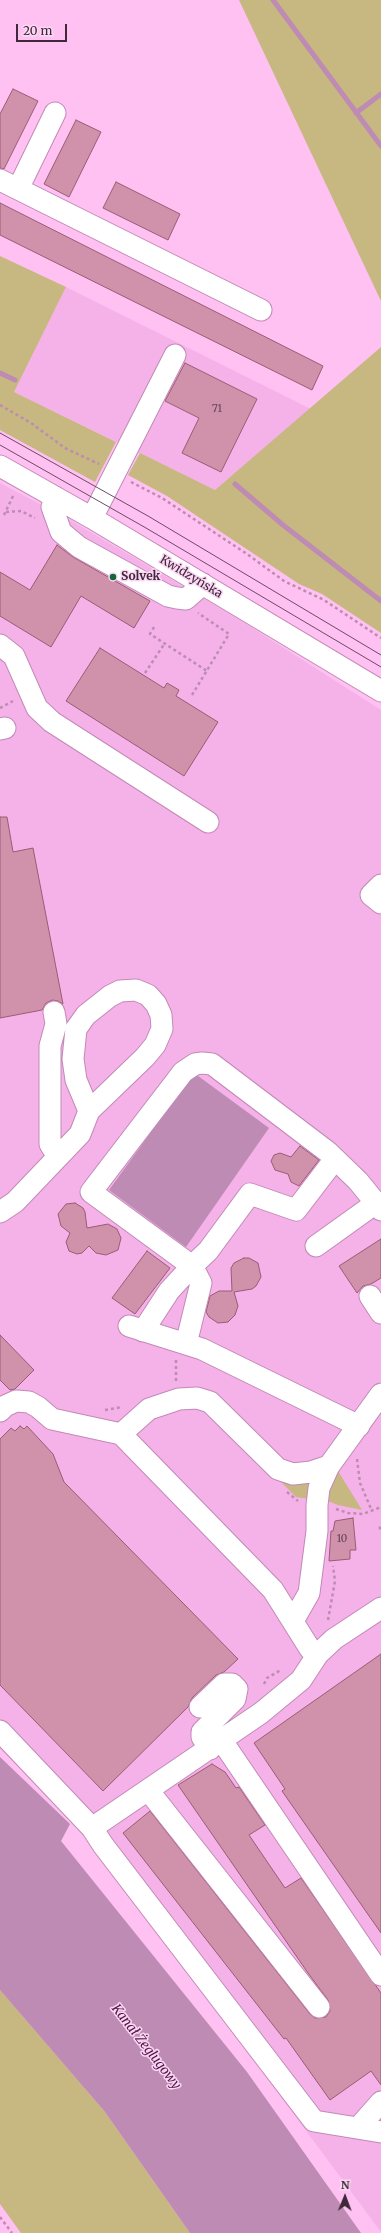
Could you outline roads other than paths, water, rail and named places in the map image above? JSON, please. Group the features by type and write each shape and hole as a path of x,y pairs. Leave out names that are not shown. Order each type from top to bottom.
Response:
{"street":[{"path":"55,113 9,184 261,310"},
{"path":"92,518 175,355"},
{"name":"Kwidzyńska","path":"0,466 92,518 381,691"},
{"path":"55,497 52,507 61,532 79,547 168,596 186,599 203,584"},
{"path":"0,645 14,656 37,708 52,722 208,822"},
{"path":"381,885 371,895 381,903"},
{"path":"0,1212 15,1202 80,1134 89,1111 145,1057 155,1045 162,1029 161,1015 156,1004 148,995 136,990 115,994 86,1015 76,1029 73,1059 76,1080 89,1111"},
{"path":"54,1012 56,1024 50,1046 50,1144 58,1156"},
{"path":"186,1344 201,1283 192,1266 91,1192 183,1072 190,1067 202,1063 212,1064 335,1159 358,1181 378,1207 316,1246"},
{"path":"335,1159 296,1210 250,1194 208,1251 192,1266 136,1328 202,1349 359,1426"},
{"path":"370,1296 381,1313"},
{"path":"293,1621 309,1593 317,1531 318,1494 329,1466 381,1394"},
{"path":"121,1434 149,1409 179,1399 198,1398 210,1402 278,1469 293,1474 311,1472 329,1466"},
{"path":"0,1411 5,1406 16,1401 29,1402 38,1407 52,1419 121,1434 273,1590 310,1649 318,1654"},
{"path":"92,1828 216,1745 301,1680 318,1654 334,1639 381,1608"},
{"path":"200,1707 224,1684 232,1684 237,1690 235,1699 202,1732 202,1737 216,1745 381,1975"},
{"path":"0,1731 92,1828 103,1846 314,2121 381,2132"},
{"path":"148,1790 319,2007"},
{"path":"358,2128 381,2102"}],"water":[{"path":"194,1073 269,1128 186,1247 109,1190"},
{"name":"Kanał Żeglugowy","path":"0,1757 70,1824 61,1841 247,2072 361,2233 190,2233 105,2112 0,1990"}],"waterway":[{"path":"273,0 381,146"},
{"path":"356,113 381,94"},
{"path":"0,373 15,380"},
{"path":"235,484 283,525 381,601"}],"tram line":[{"path":"0,433 148,516 381,655"},
{"path":"0,445 146,528 381,667"}],"place":[{"name":"Solvek","path":"113,577"}]}
